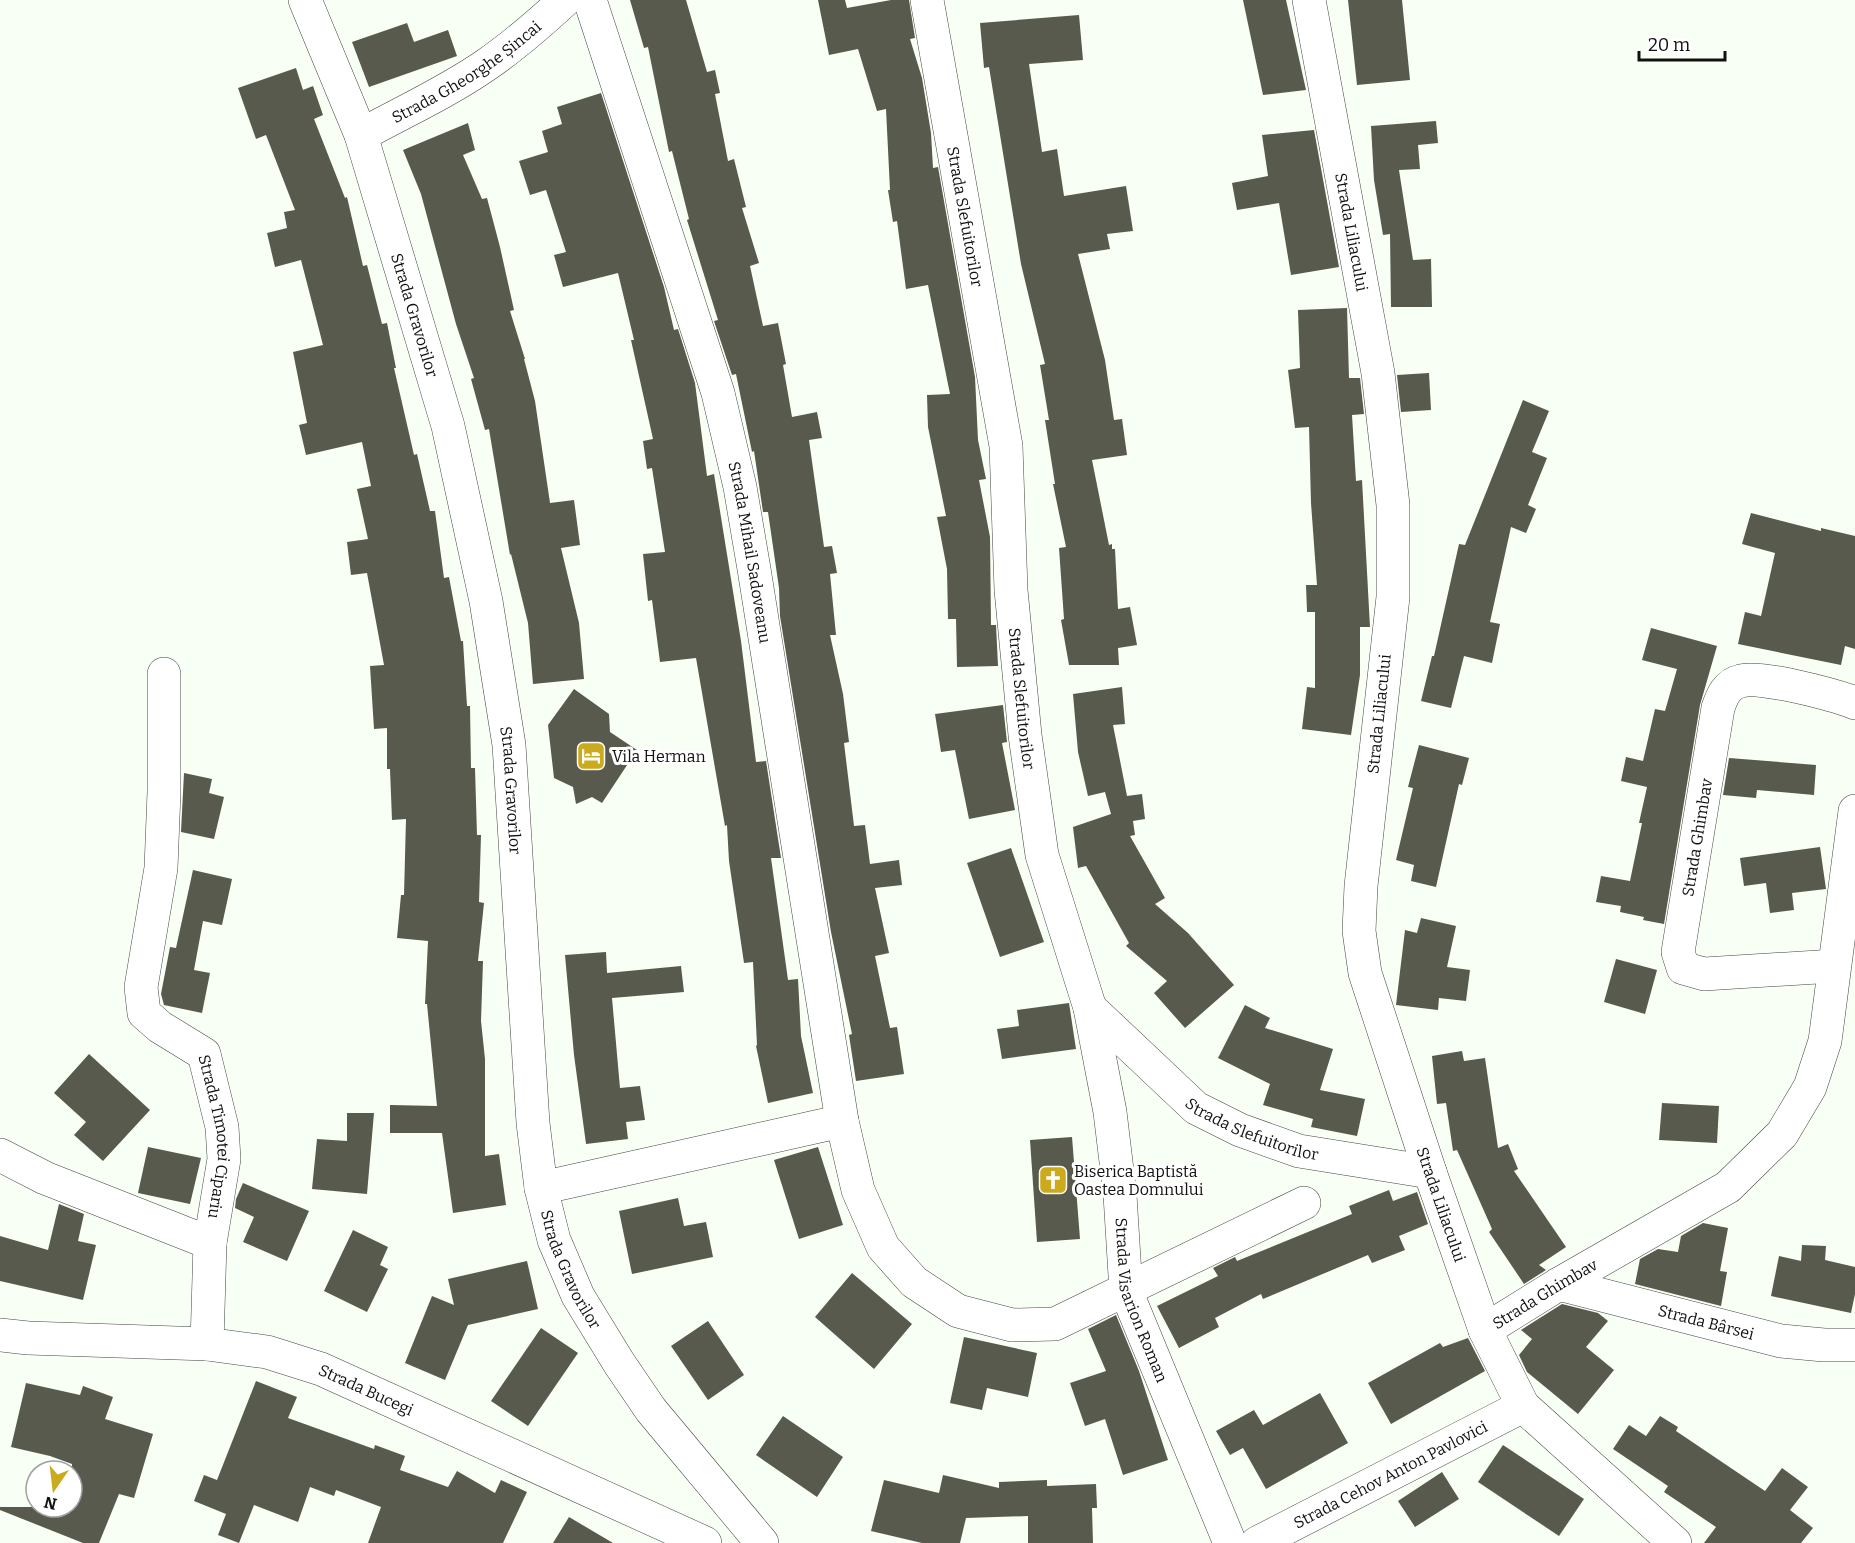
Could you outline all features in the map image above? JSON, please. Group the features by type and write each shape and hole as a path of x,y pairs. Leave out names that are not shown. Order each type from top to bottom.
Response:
{"street":[{"name":"Strada Gravorilor","path":"305,0 361,135 448,426 486,601 509,745 533,1123 541,1188 554,1240 578,1296 651,1410 762,1543"},
{"name":"Strada Gheorghe Șincai","path":"361,135 445,91 486,65 565,0"},
{"name":"Strada Mihail Sadoveanu","path":"590,0 718,393 740,487 842,1121 858,1190 883,1247 914,1282 958,1311 1012,1325 1054,1324 1304,1203"},
{"name":"Strada Slefuitorilor","path":"927,0 1006,446 1011,590 1025,735 1042,855 1090,1008 1196,1108 1240,1130 1299,1150 1430,1172"},
{"name":"Strada Liliacului","path":"1309,0 1378,373 1393,505 1393,597 1360,886 1359,931 1365,973 1485,1330 1523,1406"},
{"name":"Strada Timotei Cipariu","path":"164,674 164,792 161,868 141,987 144,1013 160,1027 204,1054 222,1127 224,1159 210,1243 207,1344"},
{"name":"Strada Ghimbav","path":"1834,966 1704,974 1683,968 1678,952 1718,708 1723,694 1741,680 1760,679 1855,703"},
{"name":"Strada Ghimbav","path":"1485,1330 1559,1284 1728,1187 1782,1134 1810,1087 1825,1041 1855,811"},
{"name":"Strada Visarion Roman","path":"1090,1008 1110,1112 1120,1195 1126,1291 1230,1543"},
{"path":"541,1188 842,1121"},
{"path":"0,1155 45,1178 210,1243"},
{"name":"Strada Bârsei","path":"1559,1284 1781,1341 1855,1345"},
{"name":"Strada Bucegi","path":"0,1335 207,1344 267,1352 321,1369 705,1543"},
{"path":"1523,1406 1675,1543"},
{"name":"Strada Cehov Anton Pavlovici","path":"1257,1543 1523,1406"}],"building":[{"path":"630,0 686,0 707,72 715,70 720,93 715,94 728,161 734,159 746,207 742,208 759,263 750,266 763,326 778,323 786,364 783,365 792,417 817,412 822,438 809,440 824,547 832,546 837,573 830,574 836,635 830,635 843,694 849,742 844,743 854,826 865,825 870,864 899,860 902,885 875,888 889,953 875,956 890,1028 897,1027 904,1074 856,1081 849,1035 852,1034 831,932 780,616 779,588 768,512 763,512 754,451 752,452 736,374 732,375 714,321 718,320 687,220 689,219 672,151 669,152 648,47 644,48"},
{"path":"818,0 845,0 847,8 891,0 909,0 915,38 910,39 922,78 931,133 933,168 938,167 975,377 978,440 986,479 979,480 990,537 991,625 996,625 998,666 957,667 956,619 948,619 947,569 937,517 946,516 928,427 927,395 950,394 928,285 906,289 897,221 893,222 888,190 890,190 886,109 877,111 858,49 829,55"},
{"path":"1243,0 1286,0 1306,90 1263,95"},
{"path":"1348,0 1402,0 1410,80 1357,85"},
{"path":"1079,15 1083,60 1029,64 1042,152 1057,149 1064,196 1126,186 1133,231 1107,234 1110,249 1078,254 1105,360 1114,420 1122,419 1127,455 1092,460 1109,545 1112,544 1112,549 1115,549 1118,609 1130,607 1137,645 1118,648 1119,665 1069,665 1061,620 1064,619 1059,548 1066,547 1053,484 1055,484 1045,420 1049,420 1040,365 1045,364 1021,264 989,67 984,68 980,23"},
{"path":"407,23 414,42 448,30 457,56 369,87 352,42"},
{"path":"296,68 303,90 313,86 323,115 314,119 345,198 347,197 363,266 367,265 382,324 387,323 396,368 394,368 414,455 417,454 430,511 435,511 444,578 449,577 461,641 463,641 467,706 470,706 471,768 475,768 477,835 481,835 479,902 484,903 478,961 483,961 481,1021 485,1059 485,1156 499,1154 506,1205 453,1213 442,1133 390,1133 390,1105 437,1106 427,1004 425,1004 428,941 397,938 401,895 404,895 406,819 392,820 390,769 387,769 387,728 374,729 370,666 384,665 367,573 351,575 347,542 368,539 357,489 371,486 362,442 306,455 299,425 307,423 293,352 323,345 301,260 275,267 267,233 287,228 284,212 295,210 266,135 256,139 238,88"},
{"path":"601,93 664,287 674,330 678,329 695,383 707,476 714,474 741,641 756,762 766,761 781,858 771,858 788,980 798,979 801,1036 813,1093 768,1103 756,1046 753,962 744,963 729,861 727,825 725,826 696,658 660,662 652,600 648,601 643,554 665,552 652,468 647,469 643,441 653,439 631,340 634,340 618,273 563,287 554,255 566,252 546,190 530,195 519,161 548,152 542,131 562,124 557,107"},
{"path":"1436,121 1438,143 1418,145 1420,169 1399,170 1413,260 1431,259 1432,307 1391,307 1390,234 1383,235 1374,180 1371,126"},
{"path":"468,123 475,150 463,155 482,199 487,198 500,247 514,310 510,311 535,401 550,503 574,500 580,545 561,548 579,623 584,679 533,684 528,623 510,555 489,429 485,430 471,379 474,378 456,324 421,194 403,150"},
{"path":"1314,130 1339,267 1291,275 1279,203 1237,210 1232,183 1268,176 1262,135"},
{"path":"1347,308 1349,378 1360,378 1364,414 1352,415 1356,481 1362,480 1370,627 1360,627 1360,675 1351,735 1302,729 1307,687 1315,688 1315,612 1307,612 1306,585 1317,585 1311,503 1309,427 1295,428 1288,370 1300,368 1298,310"},
{"path":"1429,373 1431,410 1401,412 1397,375"},
{"path":"1523,400 1549,411 1532,452 1547,458 1528,505 1536,509 1526,533 1511,527 1490,622 1500,624 1492,663 1464,656 1451,708 1421,701 1432,656 1434,656 1459,544 1465,545"},
{"path":"1751,513 1821,531 1821,528 1855,536 1855,649 1845,646 1841,665 1738,644 1745,612 1761,616 1775,553 1742,544"},
{"path":"1651,628 1717,646 1700,705 1664,924 1620,912 1621,906 1596,902 1601,876 1630,881 1647,787 1621,781 1626,757 1643,761 1655,709 1665,711 1677,669 1642,660"},
{"path":"1122,687 1125,724 1113,725 1127,796 1142,794 1145,819 1133,821 1135,835 1130,836 1165,898 1155,904 1188,933 1234,985 1185,1028 1154,993 1167,981 1126,946 1129,943 1086,866 1078,868 1073,827 1111,814 1105,792 1088,796 1078,752 1073,694"},
{"path":"574,689 609,714 610,732 637,750 602,803 592,797 576,804 573,787 554,778 548,725"},
{"path":"1003,705 1007,742 1002,743 1015,810 969,819 955,750 941,752 935,714"},
{"path":"1419,745 1469,758 1462,785 1459,784 1436,887 1411,881 1414,865 1396,860 1413,788 1408,787"},
{"path":"1729,758 1816,765 1814,795 1757,790 1756,798 1723,795"},
{"path":"184,773 212,779 209,793 224,797 214,839 181,832"},
{"path":"1820,847 1826,889 1792,893 1794,910 1770,913 1766,883 1744,886 1740,858"},
{"path":"1011,848 1044,942 1000,957 967,863"},
{"path":"193,870 232,879 222,925 203,921 194,970 210,973 202,1013 164,1005 161,994 170,947 176,948"},
{"path":"1421,918 1456,926 1447,967 1470,970 1466,1001 1439,998 1438,1010 1396,1005 1405,930 1417,933"},
{"path":"606,952 607,973 681,966 684,992 612,998 620,1088 640,1086 645,1120 626,1122 628,1139 586,1144 574,1055 565,955"},
{"path":"1616,959 1657,970 1645,1014 1604,1002"},
{"path":"1069,1003 1076,1049 1002,1059 997,1029 1019,1026 1017,1010"},
{"path":"1245,1005 1270,1018 1265,1028 1333,1049 1320,1090 1365,1099 1357,1136 1311,1127 1313,1119 1263,1105 1270,1084 1218,1058"},
{"path":"1462,1051 1464,1061 1485,1058 1498,1148 1508,1144 1518,1169 1514,1171 1566,1247 1539,1265 1546,1270 1524,1284 1489,1232 1492,1229 1457,1150 1453,1151 1446,1103 1437,1104 1432,1056"},
{"path":"89,1054 150,1110 103,1161 74,1135 86,1122 54,1093"},
{"path":"1662,1103 1719,1106 1717,1143 1659,1140"},
{"path":"347,1113 374,1113 367,1194 312,1189 317,1139 347,1141"},
{"path":"1072,1137 1080,1239 1037,1242 1030,1140"},
{"path":"148,1147 201,1158 190,1204 138,1193"},
{"path":"818,1147 843,1225 799,1239 774,1160"},
{"path":"243,1183 309,1211 287,1261 243,1242 254,1217 235,1208"},
{"path":"1389,1190 1393,1201 1417,1192 1428,1224 1399,1236 1405,1250 1372,1263 1368,1255 1263,1299 1261,1294 1215,1318 1219,1327 1179,1348 1157,1306 1218,1276 1213,1268 1235,1257 1237,1261 1352,1214 1349,1206"},
{"path":"678,1198 684,1226 706,1222 713,1257 632,1274 619,1211"},
{"path":"59,1204 84,1214 78,1241 96,1245 83,1300 0,1281 0,1236 48,1250"},
{"path":"1703,1223 1728,1228 1720,1271 1727,1272 1721,1306 1635,1284 1640,1259 1658,1249 1678,1252 1681,1236"},
{"path":"353,1230 388,1247 380,1265 388,1269 367,1312 324,1291"},
{"path":"1802,1245 1826,1246 1825,1260 1855,1267 1855,1294 1851,1313 1771,1296 1779,1256 1801,1261"},
{"path":"527,1261 538,1309 468,1325 445,1380 405,1363 432,1296 454,1305 448,1279"},
{"path":"852,1273 912,1324 874,1369 815,1317"},
{"path":"1562,1304 1598,1313 1608,1321 1586,1347 1614,1370 1578,1414 1527,1372 1519,1355 1532,1339 1521,1330"},
{"path":"1116,1315 1139,1371 1168,1460 1123,1475 1105,1419 1085,1426 1070,1383 1106,1371 1088,1329"},
{"path":"708,1321 744,1375 708,1400 671,1346"},
{"path":"541,1328 578,1353 528,1426 491,1401"},
{"path":"964,1337 1037,1353 1028,1397 987,1388 982,1410 950,1403"},
{"path":"1468,1338 1485,1371 1391,1424 1368,1383 1440,1343 1443,1347"},
{"path":"256,1381 297,1397 288,1418 374,1449 375,1445 405,1456 400,1470 448,1487 457,1471 495,1493 501,1480 527,1492 503,1543 368,1543 381,1507 336,1490 334,1496 310,1487 298,1522 254,1505 239,1543 218,1535 226,1514 194,1501 204,1475 217,1480"},
{"path":"26,1383 80,1395 83,1386 113,1397 105,1419 153,1434 134,1498 119,1494 99,1543 83,1543 0,1510 0,1507 24,1507 24,1519 84,1519 84,1459 58,1459 11,1447"},
{"path":"1320,1393 1348,1443 1266,1489 1243,1448 1230,1455 1216,1431 1254,1410 1263,1425"},
{"path":"783,1416 843,1457 817,1497 756,1455"},
{"path":"1660,1416 1678,1427 1676,1431 1765,1491 1782,1468 1808,1487 1790,1510 1813,1528 1801,1543 1704,1543 1716,1527 1664,1492 1668,1486 1613,1449 1629,1425 1646,1436"},
{"path":"1503,1445 1584,1499 1559,1536 1478,1482"},
{"path":"1442,1472 1459,1499 1415,1527 1398,1501"},
{"path":"943,1475 999,1488 999,1482 1047,1480 1047,1486 1096,1484 1097,1508 1092,1508 1093,1543 1028,1543 1028,1516 966,1518 960,1543 922,1543 871,1531 884,1480 939,1493"},
{"path":"569,1517 613,1543 553,1543"}],"place":[{"name":"Vila Herman","path":"591,756"},
{"name":"Biserica Baptistă Oastea Domnului","path":"1053,1180"}]}
